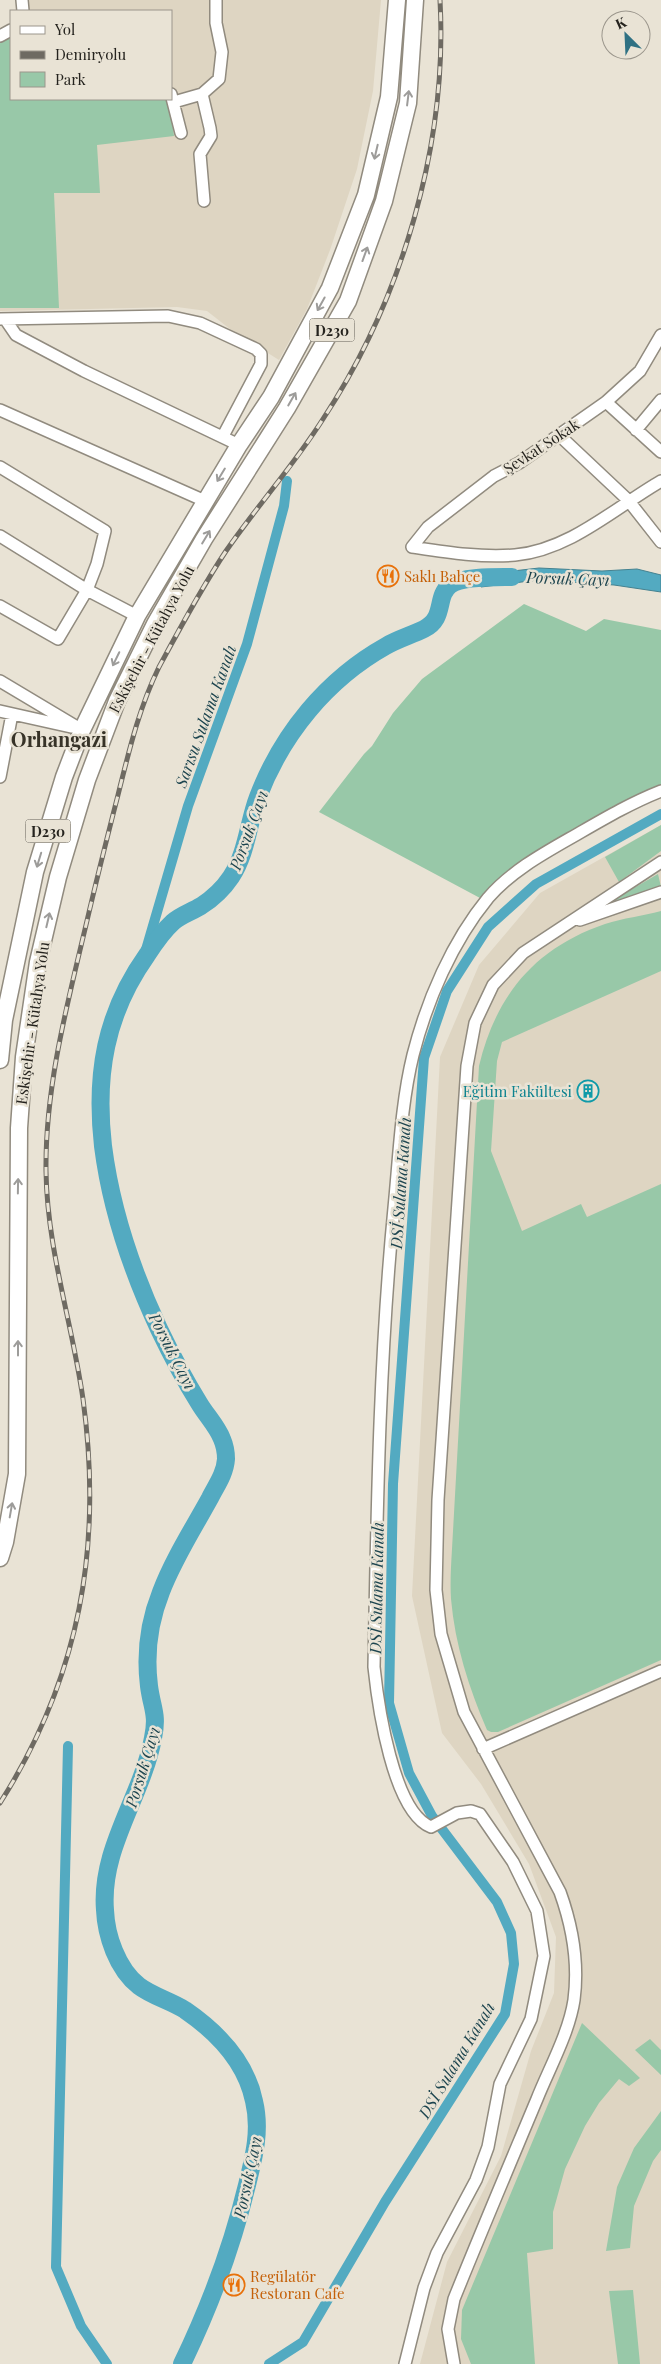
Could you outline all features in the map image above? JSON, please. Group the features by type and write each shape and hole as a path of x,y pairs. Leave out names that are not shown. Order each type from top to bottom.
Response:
{"highway":[{"name":"Eskişehir - Kütahya Yolu","path":"0,1060 4,1020 36,872 64,777 82,730 137,616 239,445 270,398 330,288 366,195 389,97 397,0"},
{"name":"Eskişehir - Kütahya Yolu","path":"0,1558 5,1542 17,1474 19,1128 24,1057 38,962 58,877 101,738 116,700 155,624 204,539 287,408 348,301 384,201 408,102 415,0"},
{"path":"137,616 155,624"}],"street":[{"path":"181,133 173,98 202,94 219,79 222,52 216,22 216,0"},
{"path":"202,94 211,136 200,154 204,201"},
{"path":"2,319 168,316 200,323 256,349 261,354 262,364 223,436"},
{"path":"2,319 16,335 84,371 239,445"},
{"name":"Şevkat Sokak","path":"628,500 573,536 542,549 517,555 493,556 412,547 428,526 494,476 519,463 560,436 606,402 640,371 661,335"},
{"path":"636,430 661,400"},
{"path":"606,402 661,452"},
{"path":"0,410 205,501"},
{"path":"560,436 628,500 661,542"},
{"path":"0,467 105,531 97,564 87,590 58,639 0,606"},
{"path":"628,500 661,480"},
{"path":"0,536 87,590 137,616"},
{"path":"0,681 82,730"},
{"path":"0,711 82,730"},
{"path":"0,777 12,714"},
{"path":"404,2364 424,2288 437,2253 476,2180 488,2147 500,2084 531,2019 544,1956 537,1911 513,1862 480,1814 471,1811 457,1813 431,1827 422,1823 411,1809 397,1776 385,1738 378,1701 374,1668 380,1426 385,1324 407,1085 413,1053 439,977 455,947 488,898 514,873 544,854 638,800 661,791"},
{"path":"449,2363 448,2329 454,2299 559,2048 574,2002 576,1975 570,1918 560,1892 464,1712 441,1634 436,1590 438,1500 467,1066 475,1022 493,985 523,953 661,862"},
{"path":"564,925 661,892"},
{"path":"483,1749 661,1671"}],"shaded area":[{"path":"27,0 381,0 373,91 357,169 330,250 307,309 279,360 230,329 207,311 177,307 0,311 0,41 10,37 10,100 172,100 172,10 27,10"},
{"path":"661,825 661,2364 420,2364 447,2262 501,2156 531,2051 554,1993 556,1937 529,1864 481,1784 442,1733 412,1596 440,1057 479,965 540,893"}],"green space":[{"path":"10,37 10,100 169,100 174,136 97,145 100,193 54,193 59,308 0,308 0,41"},
{"path":"524,604 586,631 604,619 661,630 661,786 500,880 480,898 319,812 372,746 393,713 422,679"},
{"path":"661,825 661,851 619,882 605,857"},
{"path":"658,874 661,887 601,907"},
{"path":"661,911 661,971 502,1042 497,1061 491,1151 522,1231 581,1204 587,1217 661,1184 661,1660 498,1732 491,1732 487,1730 480,1714 459,1650 451,1599 451,1562 479,1066 486,1040 508,996 522,977 539,961 558,946 580,934 612,922"},
{"path":"582,2023 640,2078 629,2086 619,2079 599,2103 585,2126 565,2169 553,2212 553,2249 527,2253 535,2364 471,2364 461,2339 462,2310"},
{"path":"650,2039 661,2050 661,2075 635,2050"},
{"path":"661,2111 661,2150 653,2161 634,2206 630,2248 606,2251 617,2187 634,2148"},
{"path":"633,2290 640,2364 618,2364 609,2291"}],"water":[{"name":"Porsuk Çayı","path":"539,568 602,571 637,569 661,575 661,592 614,585 538,580 481,587 479,582 504,572"}],"waterway":[{"name":"Sarısu Sulama Kanalı","path":"143,960 188,806 247,644 284,506 287,481"},
{"name":"Porsuk Çayı","path":"182,2364 211,2298 234,2231 254,2154 257,2133 256,2112 250,2087 244,2073 219,2038 185,2010 150,1993 131,1979 119,1961 110,1941 105,1910 105,1887 115,1844 148,1760 153,1738 155,1717 149,1686 148,1650 151,1626 157,1603 171,1568 220,1480 226,1456 225,1446 220,1434 188,1385 159,1329 140,1285 117,1216 107,1170 101,1120 102,1070 106,1046 121,1000 133,977 159,938 176,920 213,897 231,877 241,858 258,797 268,774 293,730 309,710 344,675 365,659 431,624 438,613 445,590 450,585 463,580 512,577"},
{"name":"DSİ Sulama Kanalı","path":"269,2364 303,2342 385,2202 505,2014 514,1964 511,1933 497,1902 432,1816 409,1773 389,1703 393,1484 424,1058 447,991 488,927 536,884 661,814"},
{"path":"68,1746 56,2267 81,2326 107,2364"}],"railway":[{"path":"0,1803 27,1755 50,1707 67,1659 79,1609 87,1558 90,1506 83,1399 55,1257 47,1200 46,1171 49,1109 53,1078 98,876 135,730 159,667 200,593 226,551 323,419 351,372 376,323 397,272 414,218 427,164 436,109 441,54 440,0"}],"place":[{"name":"Saklı Bahçe","path":"388,576"},
{"name":"Eğitim Fakültesi","path":"588,1091"},
{"name":"Regülatör Restoran Cafe","path":"234,2285"}],"district":[{"name":"Orhangazi","path":"59,738"}]}
